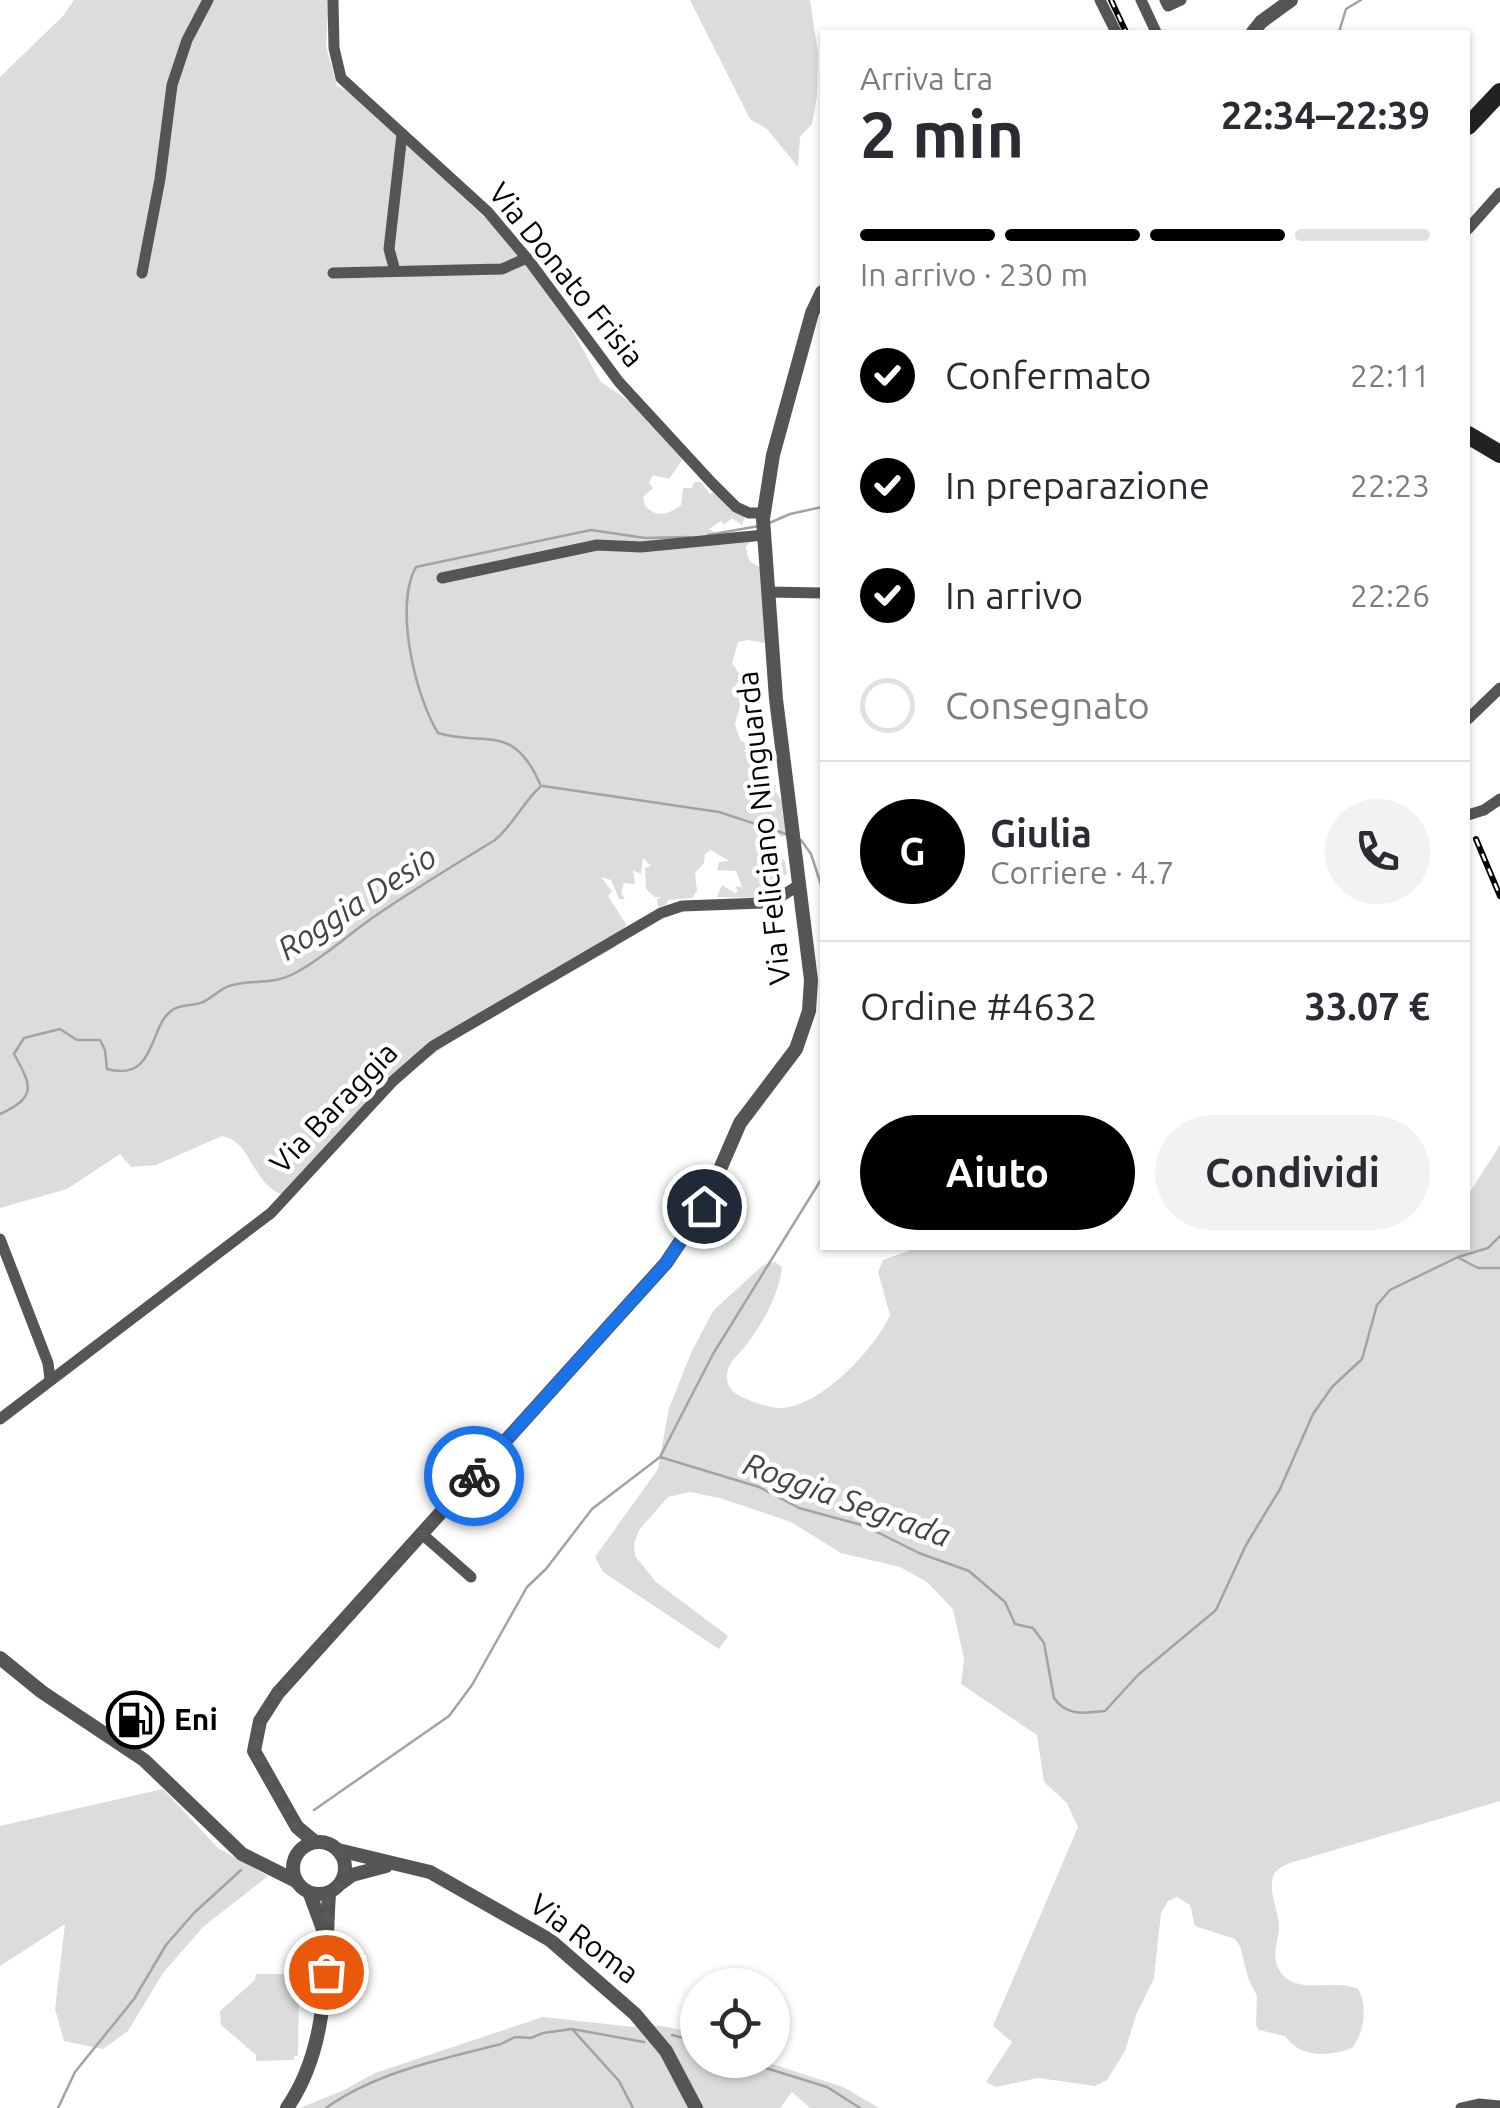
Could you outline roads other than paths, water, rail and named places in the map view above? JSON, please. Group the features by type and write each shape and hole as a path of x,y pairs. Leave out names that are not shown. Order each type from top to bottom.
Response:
{"main road":[{"path":"1470,124 1500,92"},
{"path":"1471,443 1500,454"}],"street":[{"path":"142,273 160,180 172,85 187,40 208,0"},
{"name":"Via Donato Frisia","path":"334,0 334,48 341,78 488,212 619,382 736,507 763,525"},
{"path":"1100,0 1115,30"},
{"path":"1141,0 1155,30"},
{"path":"1165,0 1168,6 1181,0"},
{"path":"1255,30 1291,0"},
{"path":"395,271 389,249 402,134"},
{"path":"1470,226 1500,193"},
{"path":"333,272 502,270 526,258"},
{"name":"Via Feliciano Ninguarda","path":"297,1828 254,1750 260,1721 278,1693 666,1263 704,1206 740,1124 796,1049 808,1012 810,980 776,698 763,525 772,454 820,296"},
{"path":"442,578 597,546 641,548 763,525"},
{"path":"768,592 820,593"},
{"path":"1470,717 1500,688"},
{"path":"1470,814 1500,799"},
{"name":"Via Baraggia","path":"0,1420 271,1214 393,1081 433,1046 662,913 682,906 764,903 799,885"},
{"path":"0,1240 48,1363 50,1380"},
{"path":"422,1534 471,1576"},
{"path":"0,1658 42,1692 144,1760 226,1840 296,1881 310,1894 326,1938"},
{"path":"287,2108 318,2040 326,1938 335,1888 346,1866 338,1850 316,1842 297,1828"},
{"path":"296,1881 293,1864 298,1852 297,1828"},
{"path":"264,1864 283,1864 316,1842"},
{"name":"Via Roma","path":"338,1850 430,1872 564,1951 635,2014 666,2051 696,2108"},
{"path":"310,1894 335,1888 352,1874 396,1864"},
{"path":"1461,2108 1479,2104 1500,2106"}],"waterway":[{"name":"Roggia Segrada","path":"1340,30 1346,9 1361,0"},
{"name":"Roggia Segrada","path":"767,524 820,507"},
{"name":"Roggia Segrada","path":"708,535 759,526"},
{"name":"Roggia Segrada","path":"540,784 530,765 509,744 438,733 422,697 410,651 407,604 416,567 591,530 645,538 690,537"},
{"name":"Roggia Desio","path":"0,1114 20,1102 28,1090 25,1074 14,1054 24,1038 60,1029 77,1040 100,1040 107,1069 123,1071 135,1067 144,1060 160,1026 174,1009 203,1002 229,986 288,977 307,966 392,904 495,840 541,786"},
{"name":"Roggia Segrada","path":"543,786 719,812 789,835"},
{"name":"Roggia Segrada","path":"801,840 811,854 820,882"},
{"name":"Roggia Segrada","path":"314,1810 449,1716 472,1685 527,1587 546,1569 592,1509 660,1457 713,1354 820,1181"},
{"name":"Roggia Segrada","path":"660,1457 759,1487 799,1508 865,1526 919,1553 969,1571 1005,1602 1015,1624 1033,1628 1044,1643 1054,1698 1059,1704 1077,1712 1105,1711 1138,1675 1216,1610 1246,1545 1280,1489 1313,1414 1332,1387 1362,1359 1377,1305 1390,1290 1458,1257 1488,1248 1500,1236"},
{"path":"1459,1258 1478,1268 1500,1268"},
{"path":"58,2108 75,2072 134,1999 166,1945 241,1870"},
{"path":"326,2108 388,2076 515,2037 531,2038 572,2029 644,2042"},
{"path":"573,2030 619,2081 633,2108"},
{"path":"672,2035 680,2037"},
{"path":"790,2076 827,2087 860,2108"}],"railway":[{"path":"1111,0 1125,30"},
{"path":"1476,839 1500,896"}],"place":[{"name":"Eni","path":"135,1720"}]}
